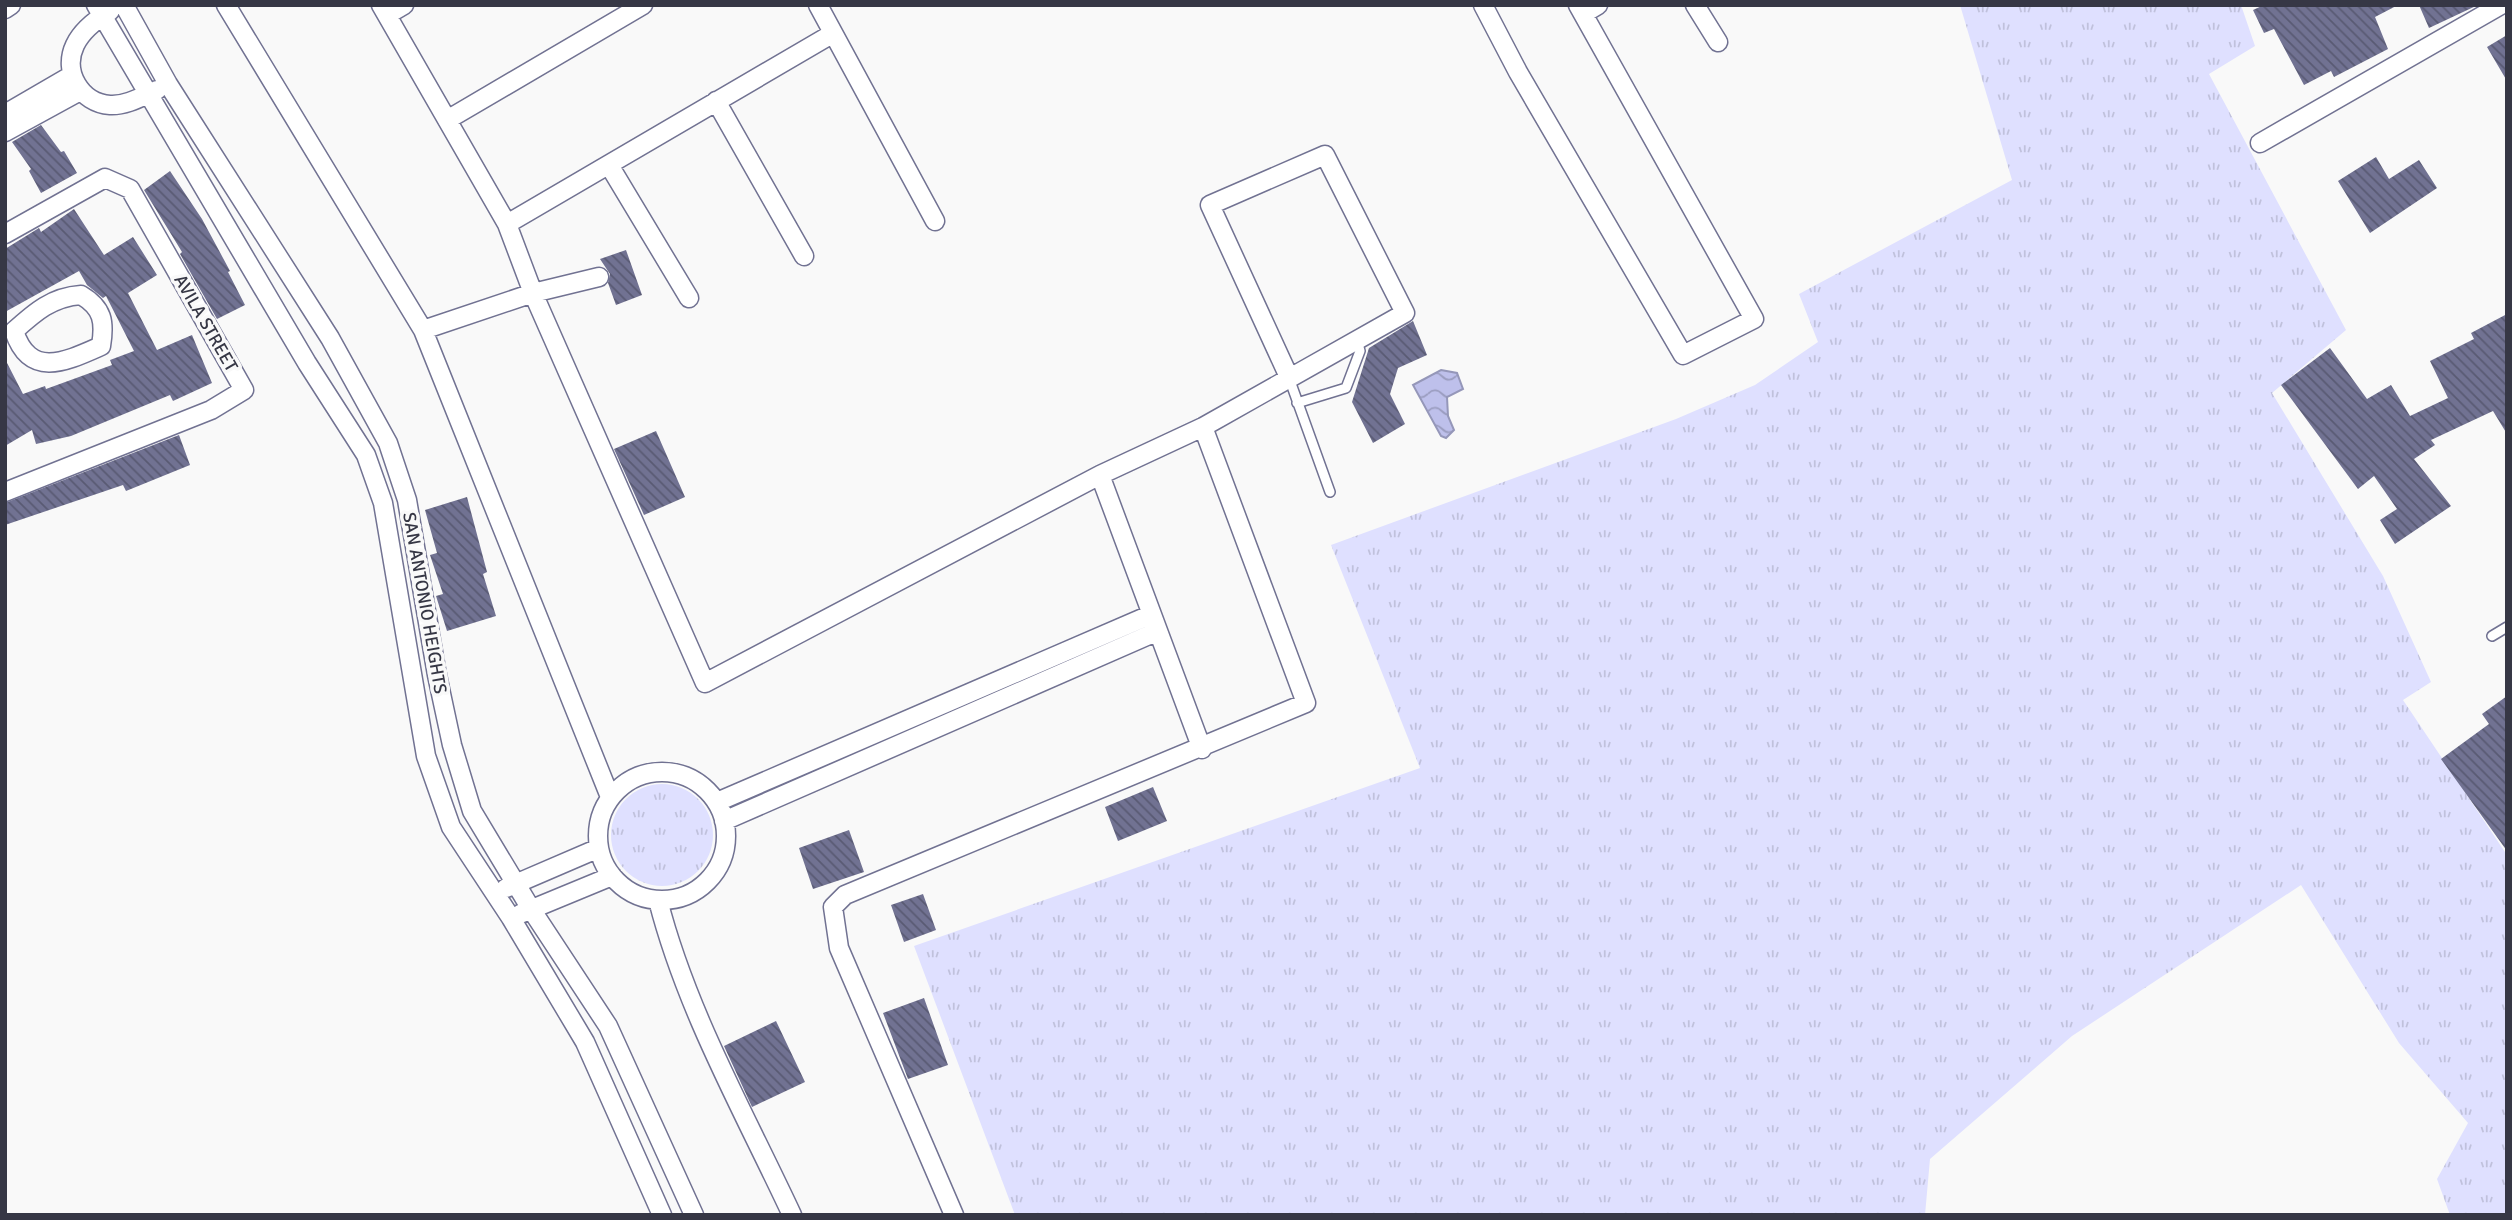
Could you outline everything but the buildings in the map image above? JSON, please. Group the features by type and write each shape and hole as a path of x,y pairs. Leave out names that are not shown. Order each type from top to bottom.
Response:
{"street":[{"path":"5,9 11,5"},
{"path":"122,5 99,10 75,45 76,83 94,101 111,105 128,103 168,85"},
{"name":"SAN ANTONIO HEIGHTS","path":"122,5 168,85 330,338 388,443 407,500 452,745 472,811 515,884 608,1027 694,1215"},
{"path":"226,5 422,330 610,797"},
{"path":"404,5 384,10 507,224 533,293 705,683 1100,475 1203,427 1289,377 1356,338 1405,313 1325,155 1210,205 1289,377"},
{"path":"447,120 643,5"},
{"path":"818,5 935,220"},
{"path":"1483,5 1518,72 1683,355 1754,319 1586,8"},
{"path":"1695,5 1718,42"},
{"path":"2260,143 2501,5"},
{"name":"SAN ANTONIO HEIGHTS","path":"99,10 307,363 366,455 386,516 426,756 450,827 511,918 585,1042 662,1215"},
{"path":"507,224 832,34"},
{"path":"5,114 76,83"},
{"path":"5,132 76,83"},
{"path":"716,101 804,256"},
{"path":"609,165 689,298"},
{"name":"AVILA STREET","path":"5,234 105,178 130,189 244,390 211,410 6,490"},
{"path":"422,330 533,293 599,277"},
{"path":"81,295 95,303 104,318 101,346 55,364 33,359 20,349 9,333 38,309 64,297 81,295"},
{"path":"954,1215 839,948 832,907 845,895 1202,749 1306,703 1203,427"},
{"path":"1100,475 1153,624 1202,749"},
{"path":"717,802 1153,624"},
{"path":"724,821 1153,624"},
{"path":"665,771 685,775 703,786 717,802 724,821 726,841 722,860 711,877 696,890 678,898 658,900 640,897 612,876 599,848 600,821 610,797 625,783 644,774 665,771"},
{"path":"493,894 599,848"},
{"path":"511,918 612,876"},
{"path":"658,900 667,936 697,1012 792,1215"}],"lane":[{"path":"1297,402 1346,388 1352,381 1360,351 1356,338"},
{"path":"1289,377 1329,492"},
{"path":"2492,636 2507,627"}],"green space":[{"path":"1960,5 2241,5 2255,46 2209,74 2346,330 2272,393 2383,576 2431,682 2403,700 2507,855 2507,1215 2450,1215 2437,1179 2468,1123 2399,1043 2301,885 2072,1036 1930,1159 1925,1215 1015,1215 914,946 1420,768 1331,545 1676,419 1755,385 1818,342 1799,294 2012,180"},
{"path":"662,784 682,788 698,799 709,815 713,835 709,855 698,871 682,882 662,886 642,882 626,871 615,855 611,835 615,815 626,799 642,788"}],"water":[{"path":"1441,370 1457,373 1463,389 1447,397 1448,416 1454,430 1446,438 1441,436 1413,385"}]}
